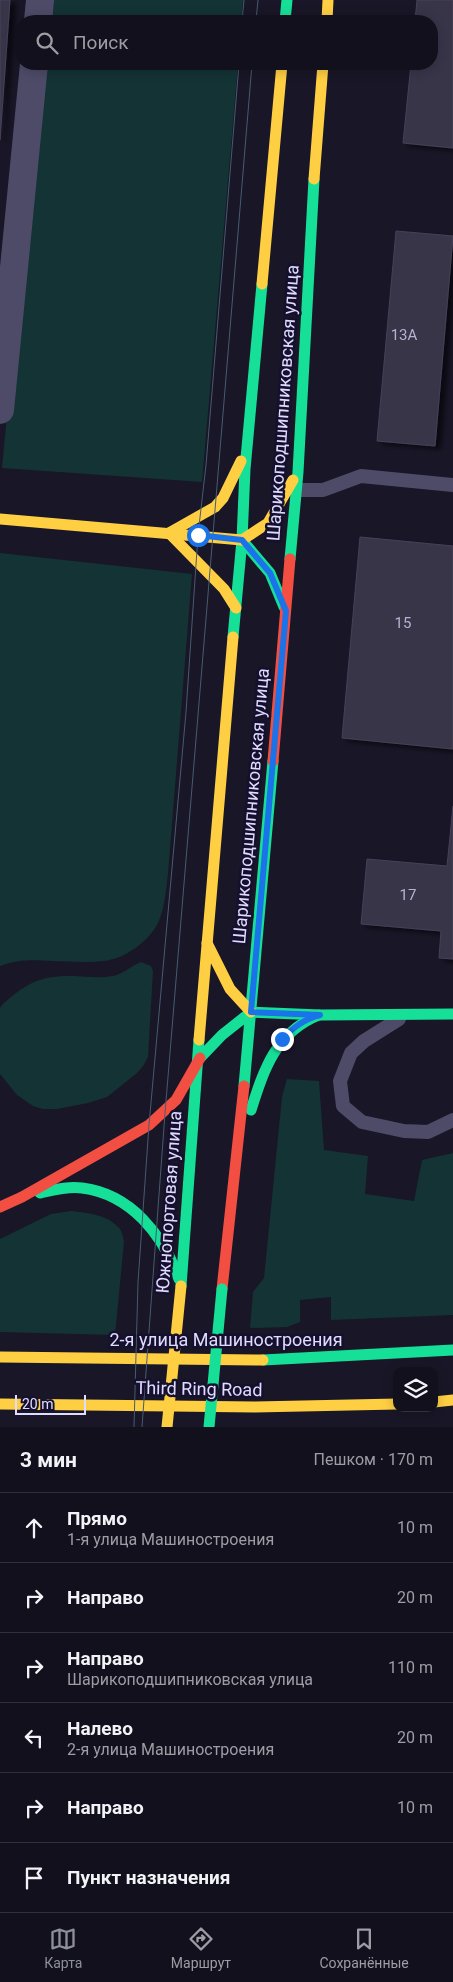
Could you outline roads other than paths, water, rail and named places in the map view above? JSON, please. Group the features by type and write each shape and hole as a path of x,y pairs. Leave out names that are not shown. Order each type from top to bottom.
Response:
{"main road":[{"path":"286,15 287,0"},
{"path":"327,15 328,0"},
{"name":"Шарикоподшипниковская улица","path":"203,979 242,540 247,447 281,70"},
{"name":"Шарикоподшипниковская улица","path":"251,1012 298,472 312,198 323,70"},
{"path":"169,533 216,507 224,498 247,447"},
{"path":"0,519 242,540 268,523 298,472"},
{"path":"169,533 220,584 236,608"},
{"path":"242,540 270,573 286,611"},
{"path":"207,942 227,987 237,1001 251,1012 320,1015 453,1014"},
{"name":"Южнопортовая улица","path":"167,1427 180,1286 203,979"},
{"path":"0,1207 22,1197 149,1126 165,1113 177,1097 196,1063 222,1033 251,1012"},
{"path":"209,1427 251,1012"},
{"path":"237,1157 255,1097 278,1045 294,1027 310,1017 320,1015"},
{"path":"22,1197 61,1189 82,1188 100,1192 119,1201 142,1219 170,1254 180,1286"},
{"name":"2-я улица Машиностроения","path":"0,1357 241,1361 311,1359 453,1350"},
{"path":"0,1353 21,1357"},
{"path":"438,1402 453,1400"},
{"name":"Third Ring Road","path":"0,1404 245,1407 393,1404"}],"street":[{"path":"39,15 40,0"},
{"path":"0,410 33,70"}],"lane":[{"path":"296,490 323,490 361,476 453,485"},
{"path":"408,1014 364,1041 351,1053 340,1082 343,1106 362,1122 404,1131 428,1132 453,1120"}],"tram line":[{"path":"243,15 244,0"},
{"path":"257,15 258,0"},
{"path":"134,1427 138,1282 149,1125 186,712 198,535 206,465 239,70"},
{"path":"142,1427 165,1113 252,70"}]}
